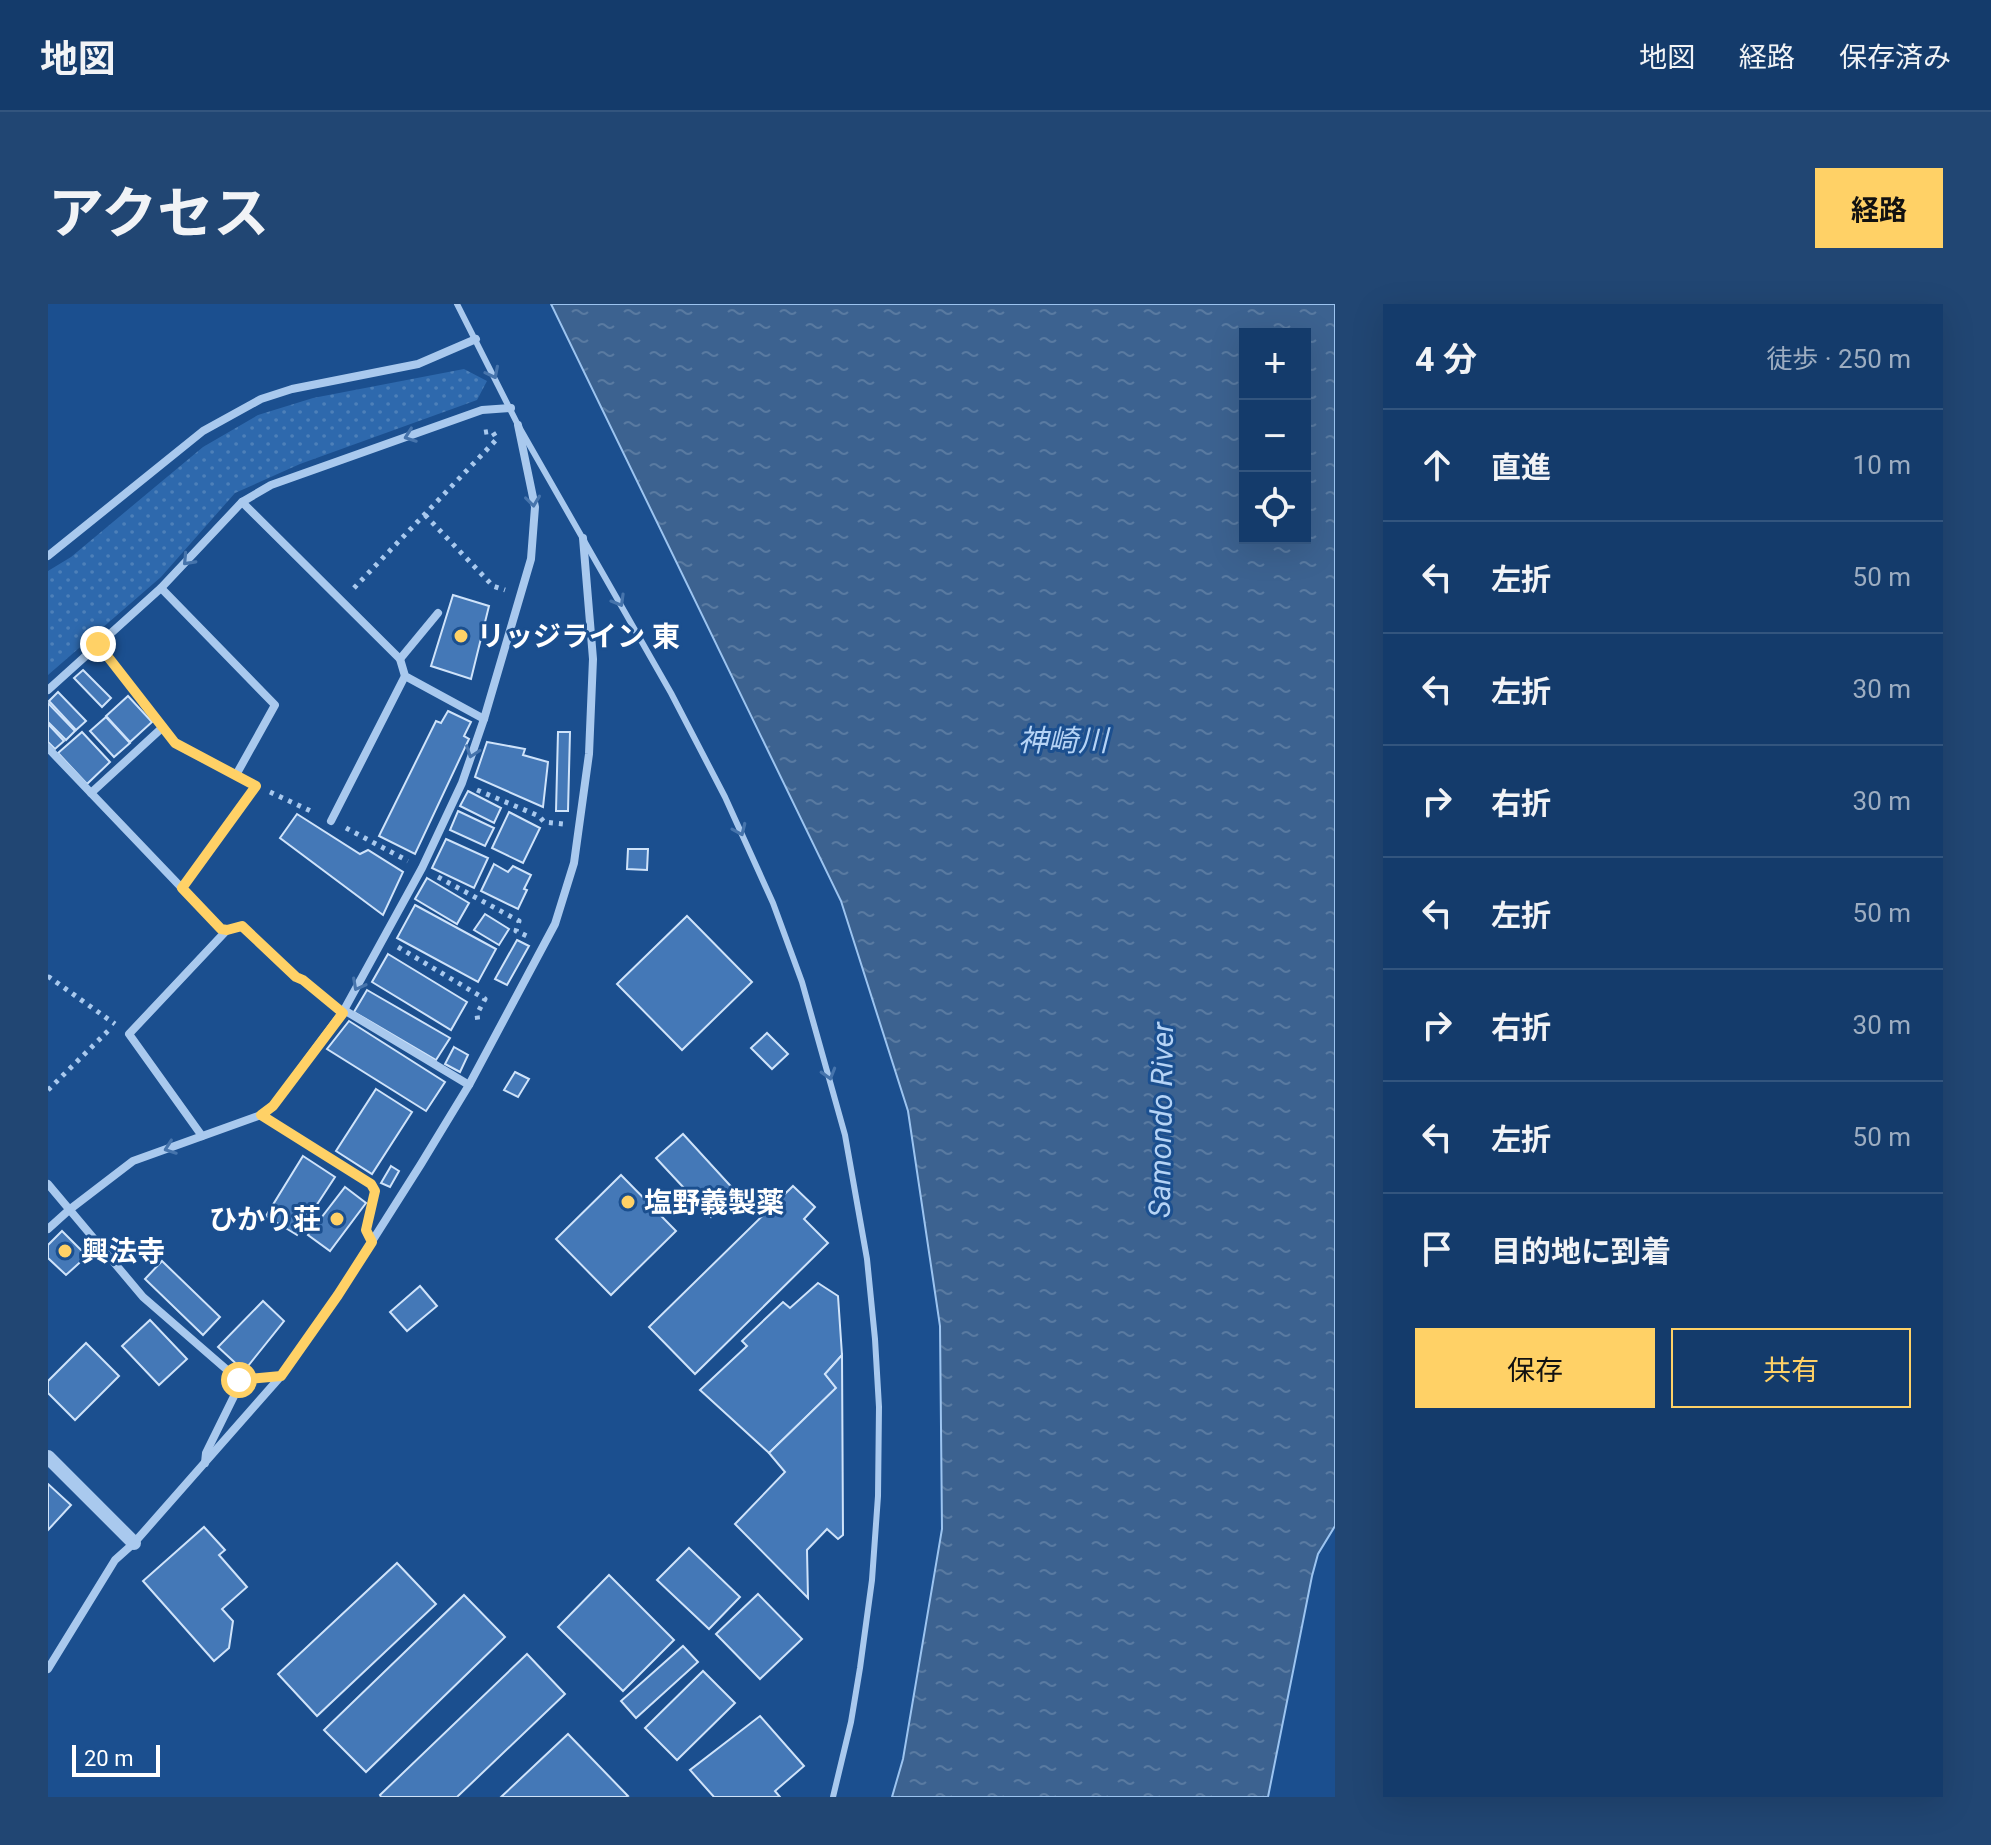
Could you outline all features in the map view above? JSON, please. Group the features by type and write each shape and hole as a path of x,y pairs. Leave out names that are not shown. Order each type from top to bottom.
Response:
{"street":[{"path":"48,556 203,431 261,399 292,389 418,364 476,339"},
{"path":"48,690 161,588 242,502 271,485 482,410 511,408"},
{"path":"48,1229 133,1161 261,1115 273,1106 343,1012 422,868 462,783 521,596 531,559 535,507 518,425"},
{"path":"242,502 400,659 405,676 331,821"},
{"path":"48,1669 115,1560 134,1543 281,1376 338,1295 469,1085 555,924 574,863 589,754 593,659 583,538"},
{"path":"161,588 275,705 236,775"},
{"path":"400,659 438,613"},
{"path":"98,644 175,743 256,786"},
{"path":"405,676 484,719"},
{"path":"91,793 163,727"},
{"path":"48,748 221,929 242,926 296,977 343,1012 469,1085"},
{"path":"202,1136 129,1034 227,930"},
{"path":"261,1115 371,1184 375,1191 366,1230 372,1242"},
{"path":"48,1184 143,1297 241,1382 206,1453 204,1464"},
{"path":"239,1380 281,1376"},
{"path":"48,1457 134,1543"}],"lane":[{"path":"457,304 518,425 678,706 725,797 773,903 802,982 845,1135 867,1259 875,1339 879,1407 878,1481 872,1580 860,1668 833,1797"}],"path":[{"path":"342,601 497,439 492,431 478,433"},
{"path":"425,515 493,586 521,596"},
{"path":"462,783 539,816 544,822 579,826"},
{"path":"182,888 256,786"},
{"path":"383,939 485,999 477,1014 478,1023 497,1033"},
{"path":"48,978 129,1034"},
{"path":"48,1090 114,1023"}],"shaded area":[{"path":"464,369 487,381 477,400 300,464 235,493 161,577 48,675 48,571 71,557 203,447 258,415 313,398"}],"water":[{"name":"神崎川","path":"551,304 1335,304 1335,1526 1318,1554 1312,1576 1268,1797 892,1797 903,1759 942,1529 940,1326 908,1111 841,901"}],"building":[{"name":"リッジライン 東","path":"453,595 489,606 471,679 431,666"},
{"path":"83,670 111,698 102,707 74,678"},
{"path":"58,692 86,721 76,730 49,701"},
{"path":"128,696 152,722 130,742 106,716"},
{"path":"48,703 75,731 66,740 48,722"},
{"path":"448,711 471,722 464,736 469,739 415,854 379,836 436,721 441,723"},
{"path":"106,717 130,743 114,757 90,731"},
{"path":"48,724 64,741 55,749 48,742"},
{"path":"82,732 110,762 87,784 58,753"},
{"path":"558,732 570,732 568,811 556,811"},
{"path":"487,742 525,749 523,755 548,762 543,807 475,777"},
{"path":"468,791 501,808 494,823 460,806"},
{"path":"458,811 494,828 485,846 450,830"},
{"path":"509,812 540,828 523,863 492,848"},
{"path":"297,814 360,854 368,850 403,872 383,915 280,838"},
{"path":"446,839 488,858 474,888 432,868"},
{"path":"628,849 648,849 647,870 627,869"},
{"path":"494,864 508,872 513,866 531,875 518,909 481,891"},
{"path":"427,878 469,903 457,924 415,899"},
{"path":"415,905 496,949 478,982 397,938"},
{"path":"485,914 509,929 499,945 474,930"},
{"path":"687,916 752,982 682,1050 617,984"},
{"path":"517,940 529,946 507,985 495,979"},
{"path":"388,954 467,1002 451,1030 372,982"},
{"path":"367,990 450,1038 436,1060 354,1012"},
{"path":"349,1021 445,1082 426,1111 327,1049"},
{"path":"767,1033 788,1054 772,1069 751,1048"},
{"path":"454,1047 468,1055 460,1072 445,1064"},
{"path":"515,1072 529,1079 518,1097 504,1090"},
{"path":"376,1089 412,1112 372,1174 336,1151"},
{"path":"683,1134 737,1193 711,1217 656,1158"},
{"path":"303,1156 335,1177 297,1235 266,1216"},
{"path":"391,1166 399,1171 390,1187 381,1183"},
{"path":"621,1175 676,1231 611,1295 556,1239"},
{"path":"793,1186 815,1207 804,1219 828,1243 695,1374 649,1327"},
{"name":"ひかり荘","path":"345,1187 366,1203 330,1251 308,1235"},
{"name":"興法寺","path":"62,1231 87,1256 66,1275 48,1258 48,1245"},
{"path":"162,1261 220,1317 203,1335 145,1279"},
{"path":"818,1283 838,1296 842,1355 825,1374 836,1388 769,1453 700,1390 747,1346 742,1341 783,1302 790,1308"},
{"path":"420,1286 437,1306 407,1331 390,1312"},
{"path":"263,1301 284,1321 244,1371 218,1347"},
{"path":"150,1320 187,1359 159,1385 122,1346"},
{"path":"86,1343 119,1376 75,1420 48,1393 48,1381"},
{"path":"842,1355 843,1535 838,1539 827,1529 807,1550 808,1598 735,1524 785,1472 769,1453 836,1388 825,1374"},
{"path":"48,1484 71,1505 48,1530"},
{"path":"204,1527 225,1550 219,1555 247,1587 222,1609 233,1621 229,1648 214,1661 143,1581"},
{"path":"689,1548 740,1597 709,1629 657,1580"},
{"path":"397,1563 436,1604 317,1716 278,1674"},
{"path":"609,1575 674,1640 623,1691 558,1627"},
{"path":"758,1594 802,1639 760,1679 716,1634"},
{"path":"464,1595 505,1637 366,1772 324,1730"},
{"path":"683,1646 698,1662 636,1718 621,1701"},
{"path":"527,1654 565,1694 457,1797 381,1797 380,1795"},
{"path":"703,1671 735,1703 677,1760 645,1728"},
{"path":"760,1716 804,1766 775,1791 780,1797 714,1797 690,1770"},
{"path":"568,1734 628,1796 501,1797"}],"place":[{"name":"リッジライン 東","path":"461,636"},
{"name":"塩野義製薬","path":"628,1202"},
{"name":"ひかり荘","path":"337,1219"},
{"name":"興法寺","path":"65,1251"}],"route":[{"path":"98,644 175,743 256,786 182,888 221,929 242,926 296,977 343,1013 273,1106 261,1115 371,1184 375,1191 366,1230 372,1242 281,1376 239,1380"}],"water label":[{"name":"Samondo River","path":"1161,1120"}]}
